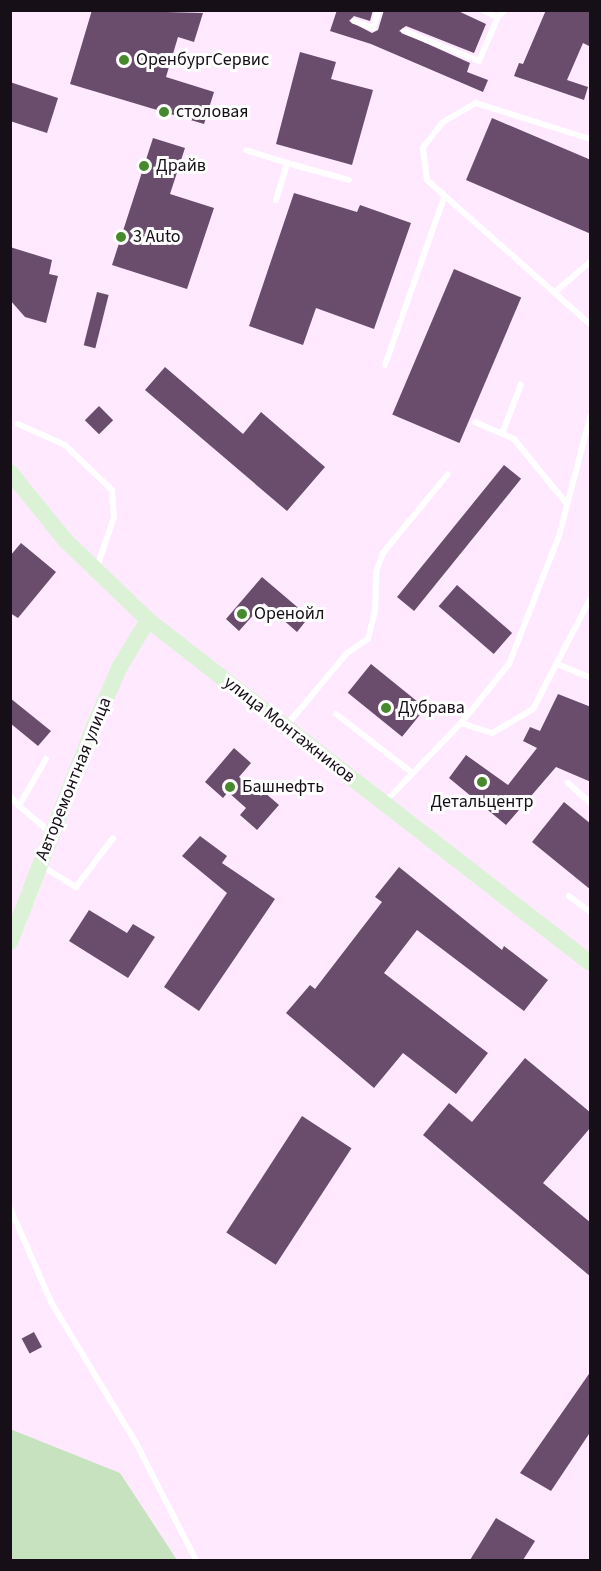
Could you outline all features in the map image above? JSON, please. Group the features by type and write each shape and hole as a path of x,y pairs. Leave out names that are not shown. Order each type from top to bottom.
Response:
{"main road":[{"name":"улица Монтажников","path":"10,472 34,505 96,571 148,620 591,963"},
{"name":"Авторемонтная улица","path":"10,942 119,668 148,620"}],"lane":[{"path":"354,21 373,28 379,10"},
{"path":"482,10 498,17"},
{"path":"404,31 479,61 498,17 505,10"},
{"path":"591,139 476,103 443,122 423,148 427,180 591,324"},
{"path":"246,150 349,180"},
{"path":"276,200 287,163"},
{"path":"385,365 444,197"},
{"path":"555,292 591,262"},
{"path":"502,434 520,384"},
{"path":"384,804 411,772 461,723 509,664 559,536 591,417"},
{"path":"475,422 514,438 567,504"},
{"path":"18,424 65,445 112,490 114,517 96,571"},
{"path":"285,726 347,653 368,639 375,610 376,572 383,553 448,474"},
{"path":"461,723 492,733 533,709 591,599"},
{"path":"557,664 591,677"},
{"path":"336,714 411,772"},
{"path":"19,806 46,759"},
{"path":"568,783 591,803"},
{"path":"10,796 52,834"},
{"path":"40,864 76,887 112,838"},
{"path":"569,896 591,912"},
{"path":"10,1208 51,1302 136,1443 196,1560"}],"green space":[{"path":"10,1429 120,1473 177,1560 11,1560"}],"building":[{"name":"ОренбургСервис","path":"92,10 203,13 194,42 178,37 166,77 214,92 204,124 70,84"},
{"path":"337,10 373,10 370,21 354,16 349,21 372,33 378,30 384,10 456,10 486,24 474,53 406,26 399,31 470,63 467,72 488,80 483,92 371,44 330,31"},
{"path":"546,10 591,10 591,47 583,43 567,80 588,87 584,100 514,76 519,63 523,64"},
{"path":"300,52 336,62 331,79 373,90 352,165 276,144"},
{"path":"10,82 58,98 47,133 10,121"},
{"path":"492,118 591,160 591,234 466,180"},
{"path":"153,138 185,148 170,194 214,208 187,289 112,265"},
{"path":"294,193 357,212 360,205 411,223 374,329 316,308 303,345 249,326"},
{"path":"10,247 52,260 49,274 58,276 46,323 25,317 10,300"},
{"path":"454,269 521,298 459,443 392,414"},
{"path":"97,292 109,295 95,348 84,345"},
{"path":"165,367 243,434 261,412 325,467 287,511 145,390"},
{"path":"99,406 113,420 99,434 85,420"},
{"path":"504,465 521,479 414,611 397,597"},
{"path":"21,543 56,572 18,618 10,613 10,556"},
{"path":"262,577 309,617 297,632 264,603 239,631 226,619"},
{"path":"457,585 512,633 494,654 439,606"},
{"path":"371,664 425,708 402,737 348,693"},
{"path":"558,694 591,707 591,782 556,767 506,825 449,778 466,755 508,785 537,748 523,741 530,727 540,731"},
{"path":"10,698 51,731 38,746 10,723"},
{"name":"Башнефть","path":"234,748 251,763 239,777 261,796 264,792 279,805 257,830 240,815 246,808 228,792 223,798 205,782"},
{"path":"564,802 591,824 591,890 532,842"},
{"path":"200,836 227,856 222,863 275,899 199,1011 164,987 227,893 182,856"},
{"path":"399,867 502,950 504,946 548,980 524,1011 417,930 384,973 488,1053 456,1094 403,1053 374,1088 286,1013 310,985 315,989 382,902 375,897"},
{"path":"89,910 127,933 133,924 155,937 128,978 69,941"},
{"path":"525,1058 591,1113 591,1127 543,1183 591,1223 591,1277 423,1135 449,1103 472,1122"},
{"path":"302,1116 351,1148 276,1265 226,1233"},
{"path":"34,1332 42,1347 30,1354 22,1339"},
{"path":"591,1371 591,1431 551,1491 520,1473"},
{"path":"496,1518 535,1541 523,1560 470,1560"}],"place":[{"name":"ОренбургСервис","path":"124,60"},
{"name":"столовая","path":"164,112"},
{"name":"Драйв","path":"144,166"},
{"name":"3 Auto","path":"121,237"},
{"name":"Оренойл","path":"242,614"},
{"name":"Дубрава","path":"386,708"},
{"name":"Детальцентр","path":"482,782"},
{"name":"Башнефть","path":"230,787"}]}
